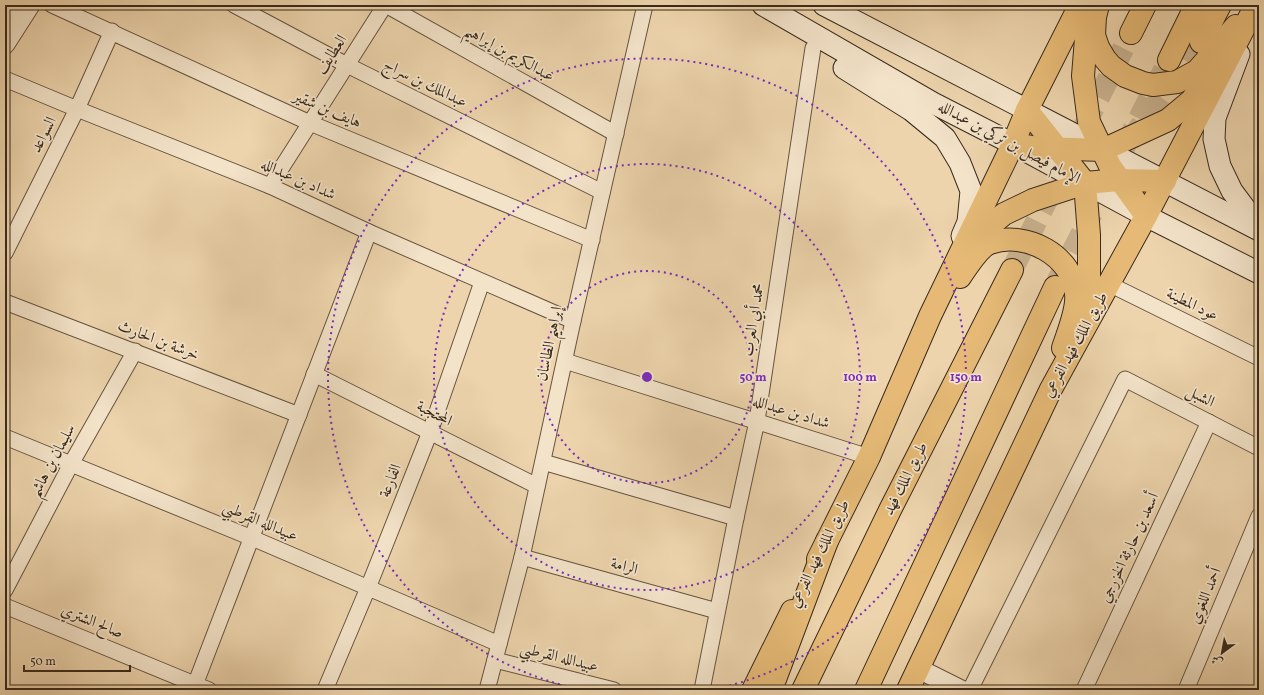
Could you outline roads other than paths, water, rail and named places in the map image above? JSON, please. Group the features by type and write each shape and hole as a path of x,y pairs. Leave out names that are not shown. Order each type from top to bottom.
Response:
{"main road":[{"path":"824,5 1259,230"},
{"name":"طريق الملك فهد الفرعي","path":"753,690 869,456 930,316 1013,144 1027,110 1080,5"},
{"path":"1092,5 1088,17 1083,76 1089,122 1110,166 1146,216"},
{"path":"1098,5 1095,17 1094,35 1098,47 1105,59 1125,76 1153,85 1176,82 1197,71 1256,5"},
{"path":"1131,33 1145,5"},
{"path":"1169,60 1196,5"},
{"path":"1201,42 1220,5"},
{"path":"1013,144 1039,148 1103,150 1168,120 1192,100 1256,5"},
{"path":"1256,5 1215,118 1214,139 1220,166 1232,191 1259,227"},
{"name":"طريق الملك فهد الفرعي","path":"908,690 917,668 1050,389 1165,181 1256,5"},
{"path":"768,8 813,48 911,110 944,138 960,163 971,191 968,222 930,316"},
{"name":"الإمام فيصل بن تركي بن عبدالله","path":"768,8 933,103 1085,182 1146,216 1259,273"},
{"path":"1027,110 1085,182 1089,235 1089,292 1082,316 1050,389"},
{"path":"930,316 973,246 987,228 1004,214 1033,200 1085,182 1119,180 1165,181"},
{"path":"930,316 976,255 989,243 1006,240 1019,240 1044,248 1061,260 1068,270 1076,293 1076,304 1050,389"},
{"name":"طريق الملك فهد","path":"803,690 890,510 1012,270"},
{"path":"866,690 1055,287"},
{"path":"771,690 827,541"}],"street":[{"path":"5,10 8,5"},
{"path":"5,44 30,5"},
{"name":"هايف بن شقير","path":"52,5 112,31 310,123 592,240"},
{"name":"عبدالملك بن سراج","path":"234,5 347,65 602,192"},
{"name":"العطايف","path":"270,186 385,5"},
{"name":"عبدالكريم بن إبراهيم","path":"385,5 616,134"},
{"name":"إبراهيم الطاسان","path":"487,690 522,557 573,321 645,5"},
{"name":"السواعد","path":"5,253 77,109 112,31"},
{"name":"محمد أبي العرب","path":"702,690 757,421 813,48"},
{"name":"شداد بن عبدالله","path":"5,79 270,186 369,232 573,321"},
{"path":"202,687 252,538 369,232"},
{"name":"الفارعة","path":"325,690 368,588 430,432 482,282"},
{"name":"عود المطينة","path":"1109,284 1259,358"},
{"name":"خرشة بن الحارث","path":"5,302 299,415"},
{"name":"سليمان بن هاشم","path":"5,590 71,464 134,351"},
{"name":"شداد بن عبدالله","path":"565,361 869,456"},
{"name":"المحتجبة","path":"314,374 537,486"},
{"name":"الشبل","path":"970,690 1124,379 1259,448"},
{"name":"أسعد بن حارثة الخزرجي","path":"1084,690 1209,422"},
{"name":"عبيدالله القرطبي","path":"5,437 252,538 499,644"},
{"path":"543,462 736,518"},
{"name":"أحمد اللغوي","path":"1186,690 1259,516"},
{"name":"الرامة","path":"522,557 717,611"},
{"name":"صالح الشتري","path":"5,606 202,687"},
{"name":"عبيدالله القرطبي","path":"495,660 614,690"},
{"path":"917,668 960,690"}],"tunnel":[{"path":"1084,127 1131,33"},
{"path":"1129,142 1201,42"},
{"path":"1124,148 1169,60"},
{"path":"1012,270 1056,182"},
{"path":"1057,282 1092,213"}]}
